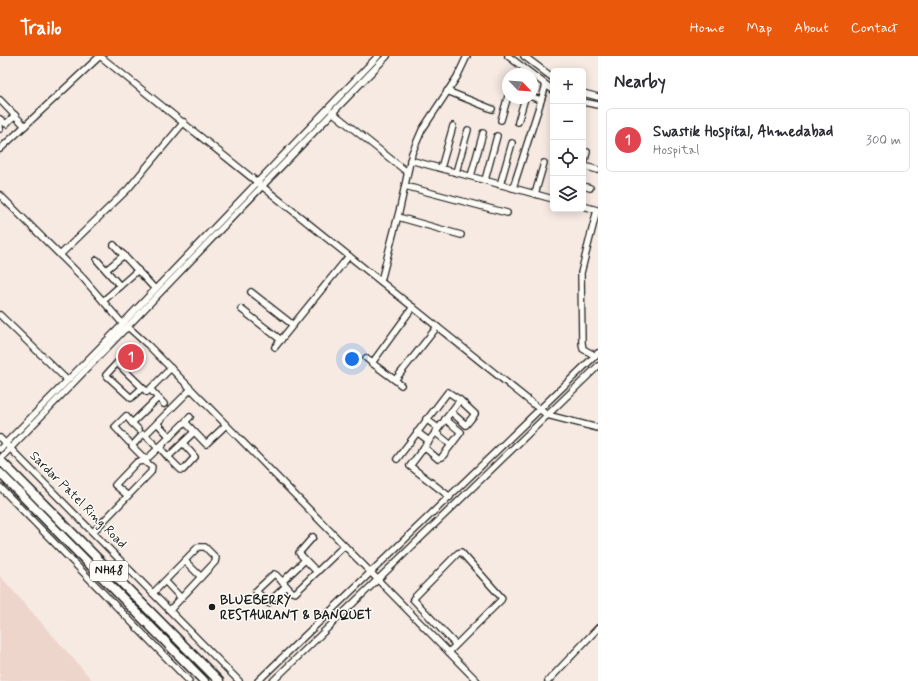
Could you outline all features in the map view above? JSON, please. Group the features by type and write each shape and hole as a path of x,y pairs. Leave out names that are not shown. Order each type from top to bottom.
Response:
{"highway":[{"name":"Sardar Patel Ring Road","path":"0,460 219,681"},
{"name":"NH48","path":"0,473 204,681"}],"street":[{"path":"1,145 25,126 100,56 184,122 540,410 547,415 598,428"},
{"path":"0,450 67,380 125,325 155,289 378,56"},
{"path":"0,460 125,325 387,56"},
{"path":"381,281 398,217 410,160 422,130 466,61 467,56"},
{"path":"508,56 550,87"},
{"path":"524,56 550,76"},
{"path":"513,188 546,84"},
{"path":"447,91 492,108"},
{"path":"586,94 598,97"},
{"path":"0,100 25,126"},
{"path":"586,103 598,105"},
{"path":"501,120 506,104"},
{"path":"518,122 523,104"},
{"path":"332,112 407,172"},
{"path":"0,120 6,124 15,115"},
{"path":"60,255 128,189 184,122"},
{"path":"441,168 453,126"},
{"path":"456,172 468,130"},
{"path":"471,176 483,133"},
{"path":"485,180 497,136"},
{"path":"500,185 512,143"},
{"path":"586,158 588,152"},
{"path":"410,160 550,198"},
{"path":"535,194 544,163"},
{"path":"586,168 598,170"},
{"path":"405,186 507,213"},
{"path":"586,187 590,188"},
{"path":"0,195 60,255 125,325 171,368 477,681"},
{"path":"258,681 597,354 583,349 582,343 581,273 598,210 586,207"},
{"path":"398,217 461,235"},
{"path":"114,245 155,289"},
{"path":"106,270 124,255"},
{"path":"275,347 349,256"},
{"path":"97,260 120,286"},
{"path":"103,301 138,270"},
{"path":"251,292 293,325"},
{"path":"372,362 413,307"},
{"path":"241,309 280,340"},
{"path":"0,315 67,380"},
{"path":"394,380 437,327"},
{"path":"124,357 106,374 130,398 142,388"},
{"path":"366,358 400,385"},
{"path":"117,363 147,392 171,368"},
{"path":"273,681 598,366"},
{"path":"150,389 164,404"},
{"path":"183,443 195,457 183,470 181,470 168,457 161,447 186,423 190,417 146,460 132,445 143,434 145,435 191,389"},
{"path":"396,459 447,392 460,400 475,414 466,424 451,412"},
{"path":"132,423 158,398"},
{"path":"450,497 411,468 411,464 460,400"},
{"path":"129,442 115,427 126,416 139,430"},
{"path":"426,419 451,445"},
{"path":"424,447 440,458 451,445 461,432 446,419"},
{"path":"157,423 170,436"},
{"path":"186,423 206,444 226,425"},
{"path":"168,457 194,432"},
{"path":"417,432 429,440"},
{"path":"145,435 158,448"},
{"name":"Sardar Patel Ring Road","path":"0,438 240,681"},
{"path":"93,532 152,472 152,467 144,461 137,462 115,485 128,496"},
{"path":"0,487 190,681"},
{"path":"313,537 299,551 305,560 317,572"},
{"path":"153,594 200,546 205,547 216,561 170,610"},
{"path":"305,560 284,584 268,603 256,591 273,574 284,584 295,593 344,546"},
{"path":"449,652 456,645 502,598 461,552 413,597 414,601 456,645"},
{"path":"185,561 201,577"},
{"path":"165,581 181,598"},
{"path":"420,622 428,615"},
{"path":"428,631 435,623"},
{"path":"548,681 598,628"}],"shaded area":[{"path":"0,576 93,681 0,681"}],"place":[{"name":"Swastik Hospital, Ahmedabad","path":"131,357"},
{"name":"BLUEBERRY RESTAURANT & BANQUET","path":"212,607"}]}
